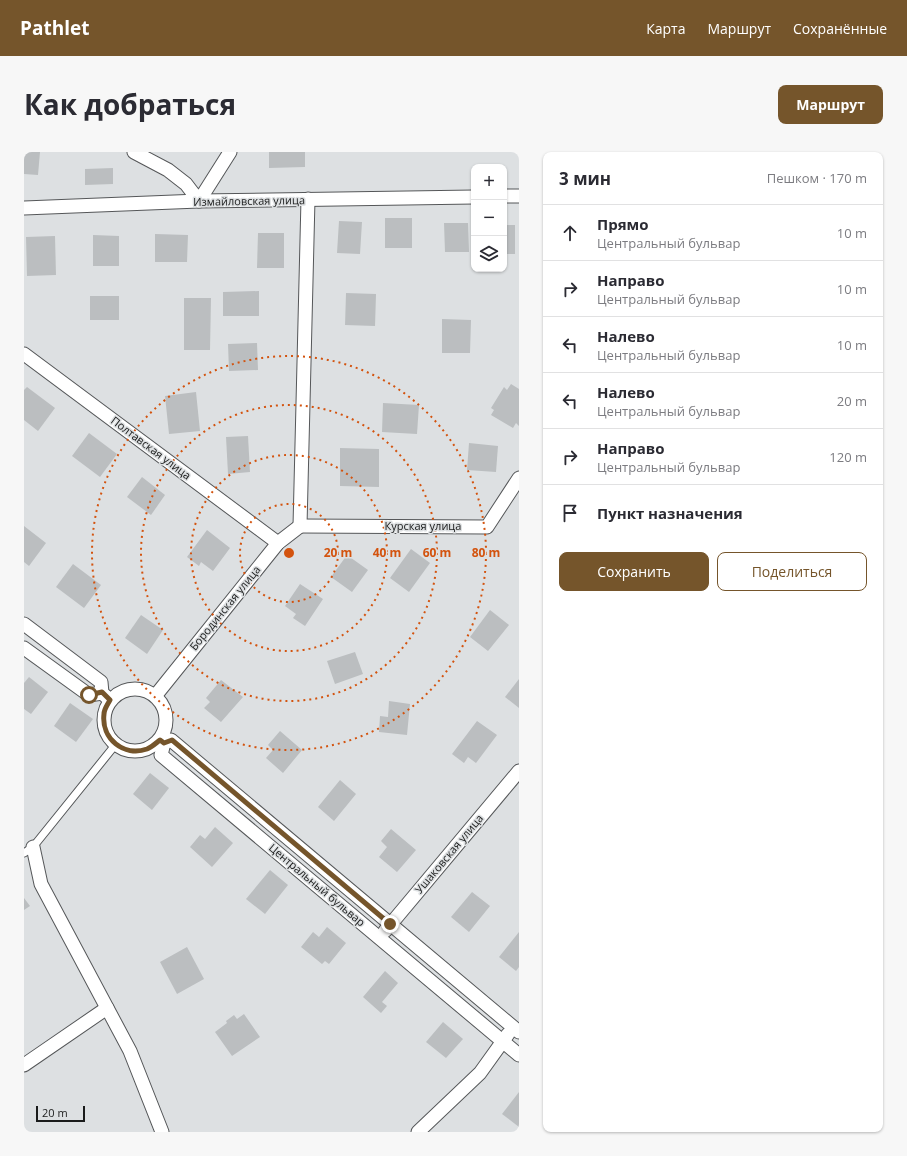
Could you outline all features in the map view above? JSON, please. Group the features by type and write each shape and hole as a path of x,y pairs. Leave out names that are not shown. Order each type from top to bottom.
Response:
{"street":[{"path":"134,152 168,170 186,184 199,201 230,152"},
{"path":"507,196 519,196"},
{"name":"Измайловская улица","path":"24,208 199,201 471,197"},
{"path":"300,526 308,199"},
{"name":"Полтавская улица","path":"24,354 278,543"},
{"name":"Курская улица","path":"300,526 487,527 519,478"},
{"name":"Бородинская улица","path":"156,695 278,543 300,526"},
{"path":"24,624 101,682 106,696 104,727 110,740 121,748 135,752 149,748 162,741"},
{"path":"24,648 89,695 106,696 132,688 145,689 156,695"},
{"name":"Центральный бульвар","path":"156,695 163,705 167,717 160,755 380,937 519,1055"},
{"name":"Центральный бульвар","path":"162,741 172,740 390,924 517,1027"},
{"name":"Ушаковская улица","path":"380,937 519,772"},
{"path":"28,850 41,884 130,1051 162,1132"},
{"path":"24,1065 107,1008"},
{"path":"418,1132 480,1073 502,1041 517,1027"}],"lane":[{"path":"28,850 116,744"}],"building":[{"path":"24,152 40,152 38,175 24,174"},
{"path":"269,152 305,152 305,167 269,168"},
{"path":"113,168 113,184 85,185 85,169"},
{"path":"385,218 412,218 412,248 385,248"},
{"path":"339,221 362,222 360,254 337,253"},
{"path":"444,223 468,223 469,252 445,252"},
{"path":"507,225 515,225 515,254 507,254"},
{"path":"258,233 284,233 284,268 257,268"},
{"path":"155,234 188,235 187,262 155,262"},
{"path":"93,235 119,236 119,266 93,266"},
{"path":"55,236 56,275 27,276 26,237"},
{"path":"259,291 259,316 223,316 223,292"},
{"path":"346,293 376,294 375,326 345,325"},
{"path":"90,296 119,296 119,320 90,320"},
{"path":"184,298 211,298 210,350 184,350"},
{"path":"442,319 471,320 470,353 442,353"},
{"path":"257,343 258,370 229,371 228,344"},
{"path":"511,384 519,389 519,426 516,423 513,428 491,415 494,410 491,408 504,387 507,390"},
{"path":"27,387 55,408 38,431 24,420 24,390"},
{"path":"196,392 200,431 169,434 165,396"},
{"path":"383,403 419,405 417,434 382,432"},
{"path":"89,433 117,454 100,477 72,456"},
{"path":"248,436 250,472 228,474 226,437"},
{"path":"469,443 498,446 496,472 467,470"},
{"path":"340,448 379,449 379,487 340,486"},
{"path":"142,477 165,495 151,515 127,497"},
{"path":"24,526 46,543 29,566 24,562"},
{"path":"207,530 230,548 213,571 201,562 199,566 187,557"},
{"path":"411,549 430,563 409,592 390,578"},
{"path":"347,555 368,570 352,592 331,577"},
{"path":"73,564 101,585 84,608 56,587"},
{"path":"300,584 323,599 305,626 293,618 296,614 285,606"},
{"path":"490,610 509,625 488,651 470,637"},
{"path":"141,615 163,630 147,654 125,638"},
{"path":"355,652 363,674 335,684 327,661"},
{"path":"29,677 48,692 31,714 24,709 24,683"},
{"path":"519,679 519,708 505,697"},
{"path":"221,680 243,697 221,722 204,708 210,702 206,698"},
{"path":"389,701 410,704 407,735 379,732 380,716 388,717"},
{"path":"70,703 93,719 76,742 54,726"},
{"path":"477,721 497,735 476,763 468,757 464,763 452,754"},
{"path":"280,731 302,750 283,773 266,758 273,750 268,745"},
{"path":"150,773 169,788 152,810 133,794"},
{"path":"340,780 356,794 334,821 318,807"},
{"path":"215,827 233,843 212,867 190,847 200,835 205,839"},
{"path":"391,829 416,850 397,872 379,857 387,847 381,841"},
{"path":"270,870 288,885 265,914 246,899"},
{"path":"472,892 490,906 469,932 451,917"},
{"path":"24,898 30,906 24,910"},
{"path":"327,927 346,943 329,964 325,961 322,964 301,947 313,932 319,937"},
{"path":"519,932 519,967 516,971 499,957"},
{"path":"187,947 204,979 177,994 160,962"},
{"path":"385,971 398,983 382,1002 387,1006 381,1013 363,997"},
{"path":"244,1014 260,1037 232,1056 215,1032 227,1023 226,1021 234,1015 237,1019"},
{"path":"443,1022 463,1039 446,1058 426,1042"},
{"path":"519,1092 519,1127 502,1114"}],"route":[{"path":"89,695 102,692 110,700 104,712 104,727 110,740 121,748 135,752 149,748 160,740 164,743 172,740 390,924"}]}
